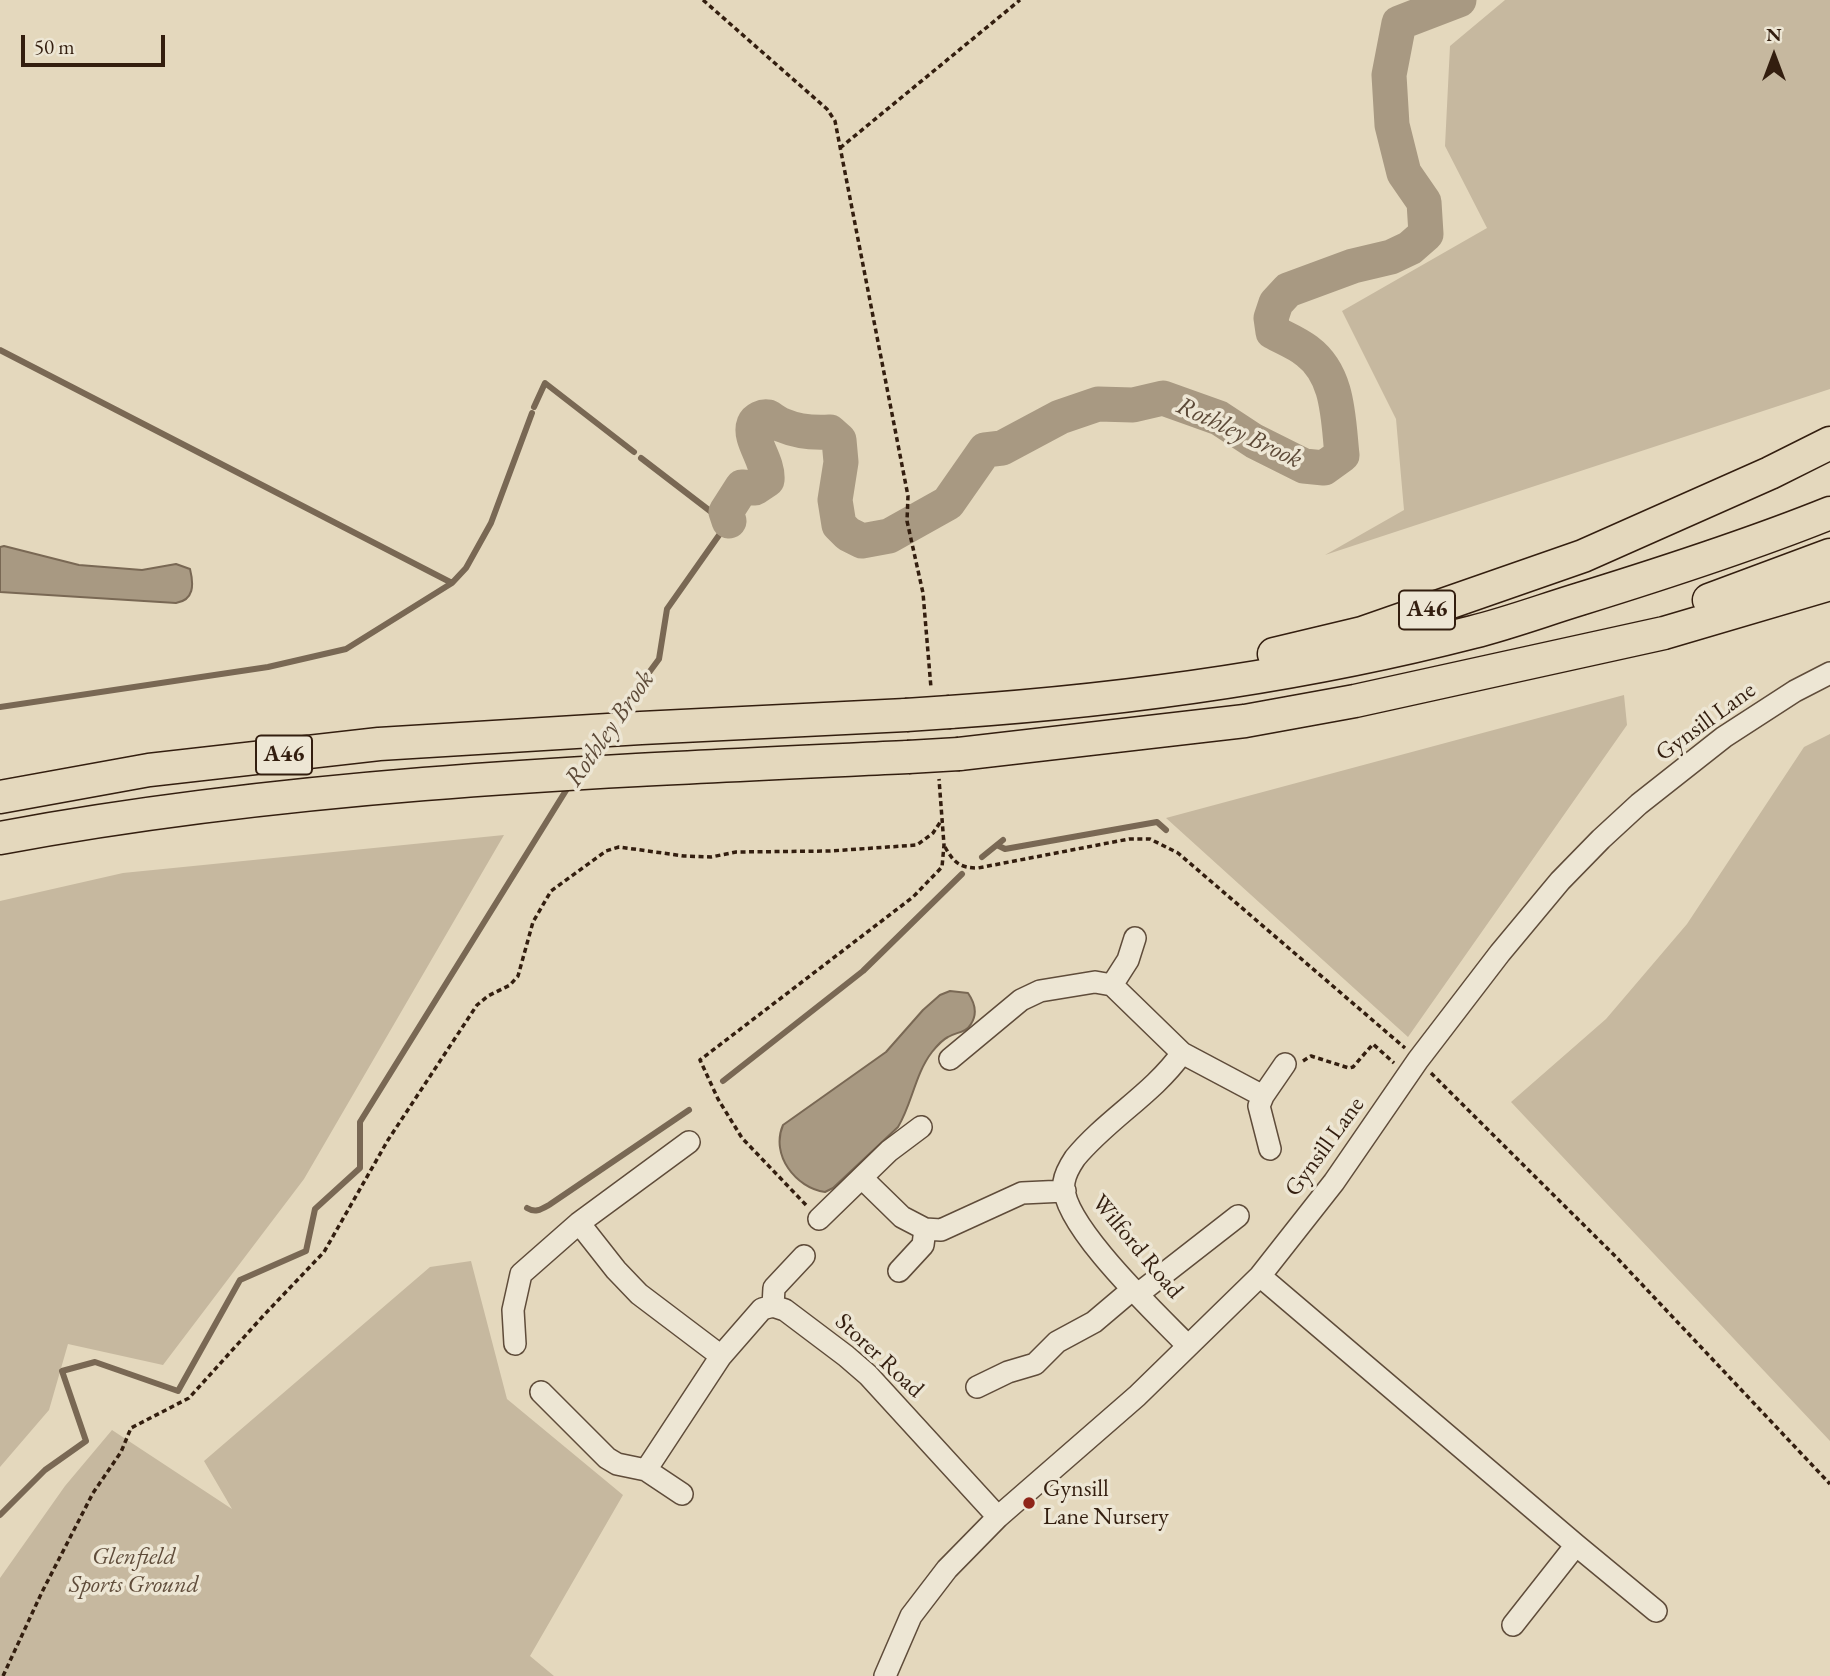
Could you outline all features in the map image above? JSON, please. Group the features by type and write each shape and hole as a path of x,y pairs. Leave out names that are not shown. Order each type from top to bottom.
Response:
{"highway":[{"name":"A46","path":"1001,709 1206,671 1362,633 1583,556 1770,473 1830,443"},
{"name":"A46","path":"0,797 149,771 379,744 930,709 1001,709 1119,698 1212,685 1350,660 1475,632 1718,555 1830,513"},
{"name":"A46","path":"1515,664 1698,604 1830,555"},
{"name":"A46","path":"8,837 195,807 363,789 546,775 959,754 1245,722 1422,687 1515,664 1664,634 1830,584"}],"street":[{"name":"Gynsill Lane","path":"885,1676 911,1616 947,1569 998,1517 1137,1396 1260,1276 1334,1182 1413,1068 1500,953 1560,881 1639,804 1724,737 1795,691 1830,673"},
{"path":"1112,985 1128,960 1135,938"},
{"path":"950,1059 1021,1000 1040,990 1095,982 1112,985 1182,1053 1263,1096"},
{"name":"Wilford Road","path":"1182,1053 1168,1073 1074,1160 1064,1181 1069,1208 1080,1227 1136,1292 1188,1346"},
{"path":"1270,1149 1259,1106 1284,1066"},
{"path":"819,1219 883,1158 921,1127"},
{"path":"515,1344 513,1310 522,1273 579,1223 689,1142"},
{"path":"862,1178 902,1217 925,1229 941,1230 1022,1193 1065,1191"},
{"path":"977,1387 1007,1372 1035,1364 1057,1342 1094,1322 1238,1216"},
{"path":"579,1223 639,1294 721,1356"},
{"path":"899,1271 923,1245 925,1229"},
{"path":"646,1470 721,1356 762,1309 773,1306 774,1287 804,1256"},
{"path":"1260,1276 1656,1611"},
{"name":"Storer Road","path":"773,1306 785,1310 868,1375 998,1517"},
{"path":"541,1391 607,1458 617,1464 646,1470 682,1494"},
{"path":"1513,1625 1576,1545"}],"path":[{"path":"703,0 827,109 835,121 906,488 907,521 923,593 930,709"},
{"path":"840,148 1020,0"},
{"path":"819,1219 743,1138 718,1099 700,1060 913,897 942,867 944,845 939,779"},
{"path":"3,1676 42,1591 93,1493 121,1452 131,1428 189,1398 324,1252 388,1140 477,1005 510,985 518,976 533,922 551,891 606,851 619,847 711,857 736,852 830,851 917,845 933,833 942,819"},
{"path":"944,845 953,861 963,868 978,868 1129,839 1150,839 1178,852 1618,1259 1830,1483"},
{"path":"1284,1066 1296,1066 1311,1056 1349,1068 1373,1044 1413,1068"}],"green space":[{"path":"1505,0 1830,0 1830,389 1325,555 1404,510 1396,419 1342,311 1487,228 1445,146 1450,46"},
{"path":"1624,695 1627,725 1408,1037 1166,818"},
{"path":"1830,734 1830,1441 1511,1102 1606,1019 1687,924 1804,747"},
{"path":"504,835 304,1179 163,1365 68,1344 49,1410 0,1467 0,901 123,873"},
{"name":"Glenfield Sports Ground","path":"471,1261 507,1399 623,1495 530,1656 554,1676 0,1676 0,1578 65,1486 112,1430 232,1509 204,1461 430,1267"}],"shaded area":[{"path":"0,547 79,565 142,570 176,564 190,569 191,591 186,599 176,603 0,592"},
{"path":"950,991 968,993 975,1008 973,1020 969,1027 946,1038 932,1052 921,1070 898,1127 833,1188 825,1192 804,1184 788,1168 783,1158 780,1136 783,1125 886,1052 923,1010 940,995"}],"waterway":[{"name":"Rothley Brook","path":"729,521 726,512 742,487 755,488 767,480 765,465 753,430 755,422 764,417 793,429 830,432 839,440 841,462 835,500 839,525 848,534 862,541 889,536 948,503 985,450 1002,448 1060,417 1098,404 1133,405 1163,398 1219,418 1254,441 1304,466 1324,468 1342,455 1338,412 1331,385 1318,361 1295,343 1273,332 1271,318 1276,303 1288,290 1353,266 1391,257 1410,248 1426,234 1424,202 1404,173 1392,125 1389,75 1399,23 1459,0"},
{"path":"0,350 452,583"},
{"path":"534,407 545,383 634,452"},
{"path":"0,707 268,667 346,649 452,583 466,568 491,523 532,413"},
{"path":"641,458 727,524"},
{"name":"Rothley Brook","path":"614,720 659,659 667,609 729,521"},
{"name":"Rothley Brook","path":"584,764 600,741"},
{"name":"Rothley Brook","path":"0,1515 45,1470 86,1441 62,1371 95,1362 178,1391 240,1280 306,1251 315,1209 360,1168 360,1122 570,784"},
{"path":"997,845 1005,849 1157,822 1166,830"},
{"path":"982,857 1003,840"},
{"path":"723,1081 863,971 962,874"},
{"path":"527,1208 538,1210 549,1205 689,1110"}],"place":[{"name":"Gynsill Lane Nursery","path":"1029,1503"}]}
